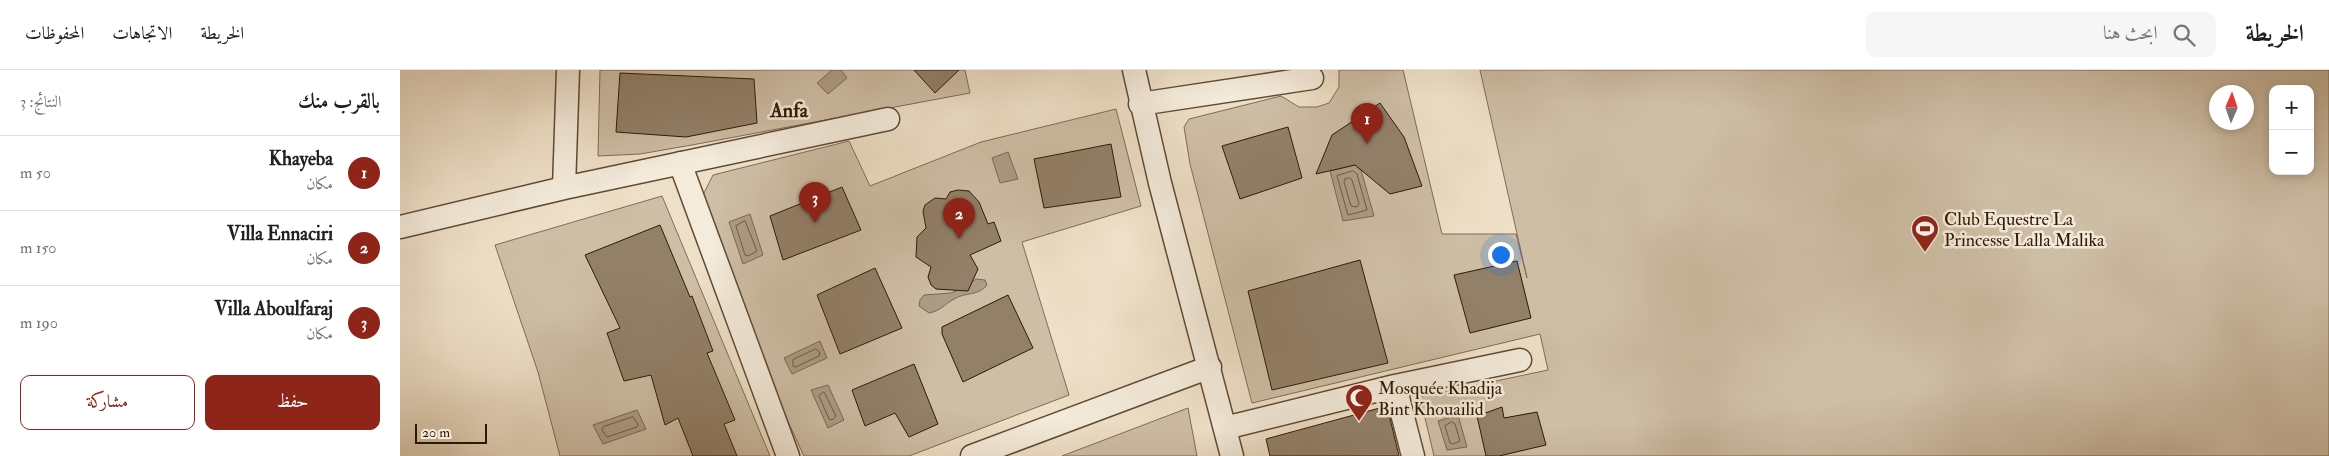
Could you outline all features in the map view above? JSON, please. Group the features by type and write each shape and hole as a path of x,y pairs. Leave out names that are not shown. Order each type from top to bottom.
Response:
{"street":[{"path":"564,188 568,70"},
{"path":"1134,70 1140,104 1232,456"},
{"path":"1140,104 1312,78"},
{"path":"400,227 564,188 888,119"},
{"path":"680,163 788,456"},
{"path":"1225,428 1395,386 1520,360"},
{"path":"972,456 1210,367"},
{"path":"1395,386 1413,456"}],"shaded area":[{"path":"600,70 965,70 970,93 640,154 598,156"},
{"name":"Club Equestre La Princesse Lalla Malika","path":"1339,70 1403,70 1442,234 1516,234 1527,278 1480,70 2329,70 2329,456 1434,456 1420,397 1548,370 1540,334 1252,403 1190,164 1184,127 1189,119 1281,96 1299,107 1317,107 1329,103 1339,87"},
{"path":"1116,109 1141,206 1022,242 1069,395 909,456 804,456 776,396 703,195 713,175 849,141 870,186 981,142"},
{"path":"662,196 770,456 560,456 538,372 495,245"},
{"path":"1188,408 1197,456 1062,456"}],"water":[{"path":"832,70 841,70 847,78 828,94 817,83"},
{"path":"1008,152 1018,179 1000,183 992,158"},
{"path":"1355,165 1361,170 1374,216 1343,221 1330,171"},
{"path":"750,214 763,255 743,264 729,222"},
{"path":"976,279 985,280 987,285 980,291 958,297 929,313 919,306 920,300 924,295 951,293 963,288"},
{"path":"820,341 827,358 792,374 784,358"},
{"path":"828,385 844,420 828,428 811,390"},
{"path":"637,410 646,429 603,444 593,425"},
{"path":"1458,415 1467,447 1447,450 1438,421"}],"building":[{"path":"914,70 959,70 935,93"},
{"path":"620,73 754,79 757,123 686,137 616,132"},
{"path":"1380,103 1404,137 1422,186 1390,194 1355,165 1316,174 1332,135"},
{"path":"1288,127 1302,178 1240,199 1222,146"},
{"path":"1111,144 1121,197 1044,208 1034,159"},
{"path":"842,187 861,230 783,260 770,216"},
{"path":"958,190 969,191 979,202 988,224 994,222 1001,241 970,255 978,269 968,291 936,289 931,285 928,277 931,267 916,257 917,237 926,228 923,211 925,205 935,198 946,199 950,192"},
{"path":"660,225 690,297 692,296 713,351 707,353 735,420 724,424 737,456 693,456 678,418 665,425 651,375 624,381 607,333 620,328 585,255"},
{"path":"1360,260 1388,363 1272,390 1248,291"},
{"path":"1517,261 1531,318 1470,333 1454,275"},
{"path":"875,268 902,328 840,354 817,295"},
{"path":"1008,295 1033,348 963,382 942,334 942,327"},
{"path":"914,364 938,424 909,437 895,413 865,426 852,390"},
{"name":"Mosquée Khadija Bint Khouailid","path":"1387,406 1399,456 1270,456 1266,439"},
{"path":"1502,407 1504,418 1537,412 1546,445 1499,456 1486,456 1477,416"}],"place":[{"name":"Khayeba","path":"1367,144"},
{"name":"Villa Aboulfaraj","path":"815,223"},
{"name":"Villa Ennaciri","path":"959,239"},
{"name":"Club Equestre La Princesse Lalla Malika","path":"1925,253"},
{"name":"Mosquée Khadija Bint Khouailid","path":"1359,422"}],"district":[{"name":"Anfa","path":"789,110"}]}
